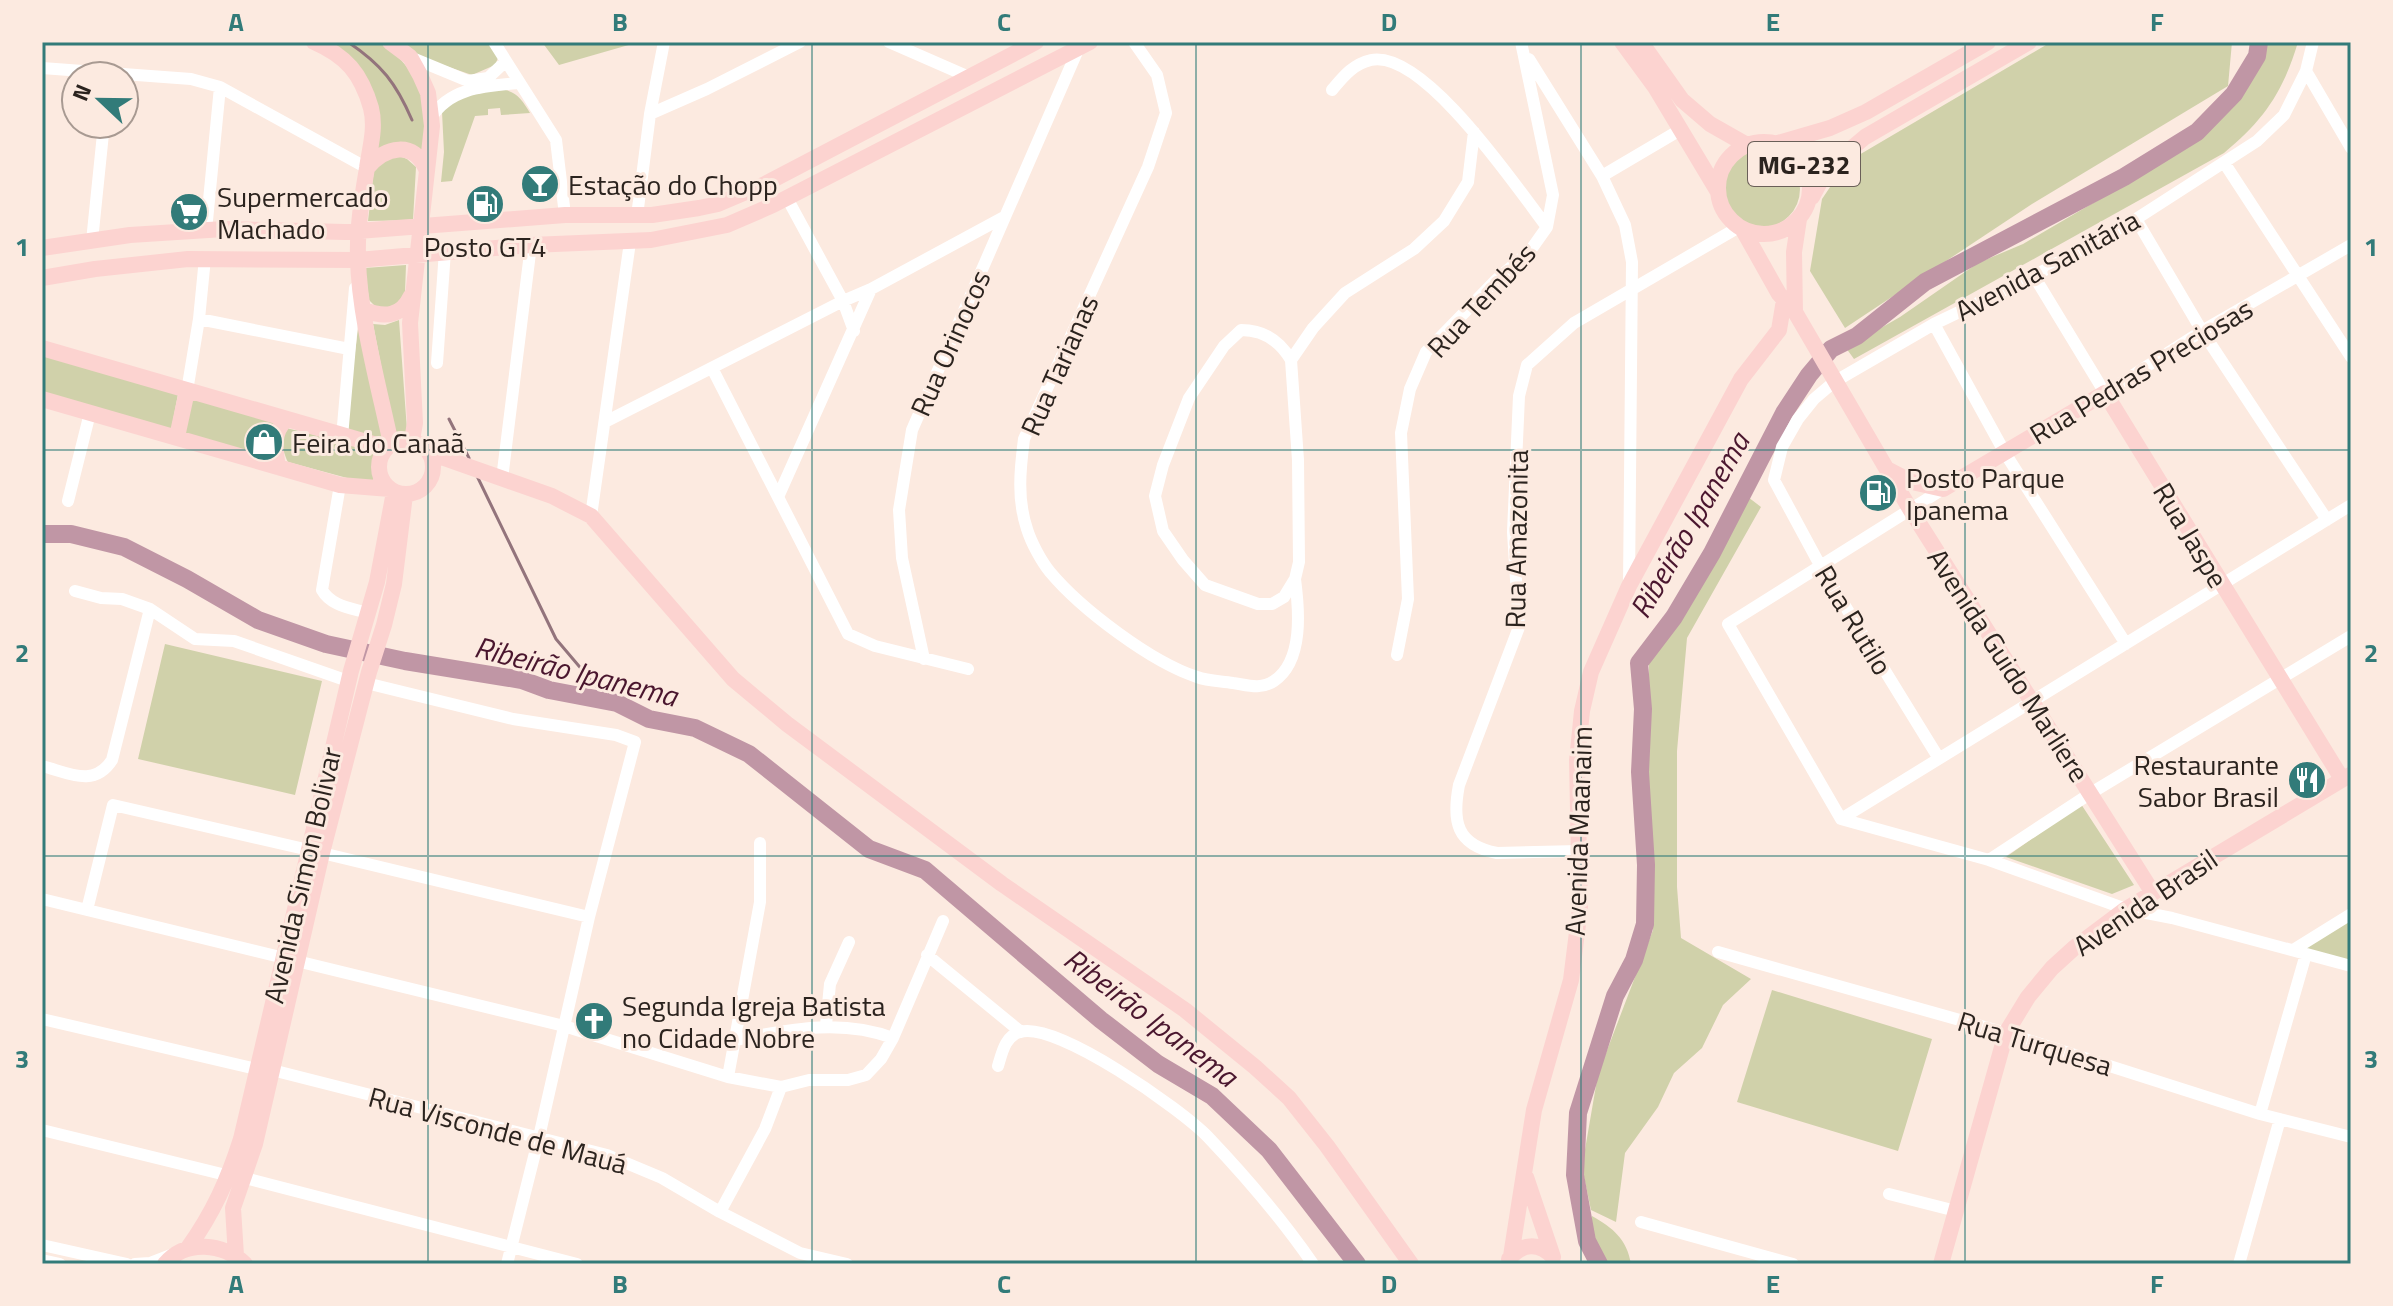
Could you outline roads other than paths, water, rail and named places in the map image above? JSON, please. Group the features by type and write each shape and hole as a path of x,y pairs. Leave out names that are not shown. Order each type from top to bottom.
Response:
{"main road":[{"path":"314,42 340,55 350,64 367,94 372,112 373,135 359,231 358,260 389,446"},
{"path":"390,42 410,57 428,93 431,118 410,323 415,423 412,440"},
{"path":"42,248 130,235 206,231 359,231 565,215 676,213 737,197 1036,42"},
{"name":"MG-232","path":"1622,42 1655,87 1718,192 1725,212 1741,228 1755,234 1779,232 1803,212 1827,169 1865,137 2029,42"},
{"name":"MG-232","path":"1641,42 1682,100 1710,124 1747,145"},
{"name":"MG-232","path":"1718,192 1719,177 1725,164 1734,153 1747,145 1762,141 1778,143 1830,128 1866,112 1988,42"},
{"path":"42,278 149,262 205,258 358,260 417,253 676,237 727,225 787,198 1083,44"},
{"name":"MG-232","path":"1778,143 1795,153 1806,168 1811,187 1803,212"},
{"path":"367,168 387,151 399,149 414,155 427,171"},
{"name":"Avenida Guido Marliere","path":"1789,306 1794,252 1803,212"},
{"name":"Avenida Guido Marliere","path":"1741,228 1885,469 2153,893"},
{"path":"364,310 376,315 399,312 406,307 414,291"},
{"name":"Avenida Maanaim","path":"1506,1260 1525,1175 1534,1110 1571,980 1580,908 1577,760 1582,711 1591,672 1629,586 1741,379 1774,339 1789,306"},
{"name":"Avenida Maanaim","path":"1774,339 1805,332"},
{"path":"42,348 342,437 389,446"},
{"path":"177,437 187,391"},
{"name":"Rua Pedras Preciosas","path":"1943,489 2105,393"},
{"name":"Rua Jaspe","path":"2105,393 2280,680 2348,782"},
{"path":"42,399 340,485 419,492 429,482 434,468 430,453"},
{"path":"278,467 276,433 286,419"},
{"path":"396,492 381,477 380,459 397,441 412,440 419,442 430,453 552,496 591,516 733,679 787,724 1002,884 1185,1010 1289,1098 1411,1264"},
{"path":"1885,469 1912,482 1943,489"},
{"name":"Avenida Simon Bolivar","path":"165,1264 186,1249 255,1144 264,1070 315,852 350,676 377,582 396,492"},
{"name":"Avenida Simon Bolivar","path":"315,852 394,584 396,492"},
{"name":"Avenida Brasil","path":"1941,1264 1991,1077 2006,1033 2028,997 2052,968 2126,909 2348,782"},
{"name":"Avenida Maanaim","path":"1525,1175 1554,1261"},
{"name":"Avenida Simon Bolivar","path":"236,1177 233,1208 240,1260"},
{"path":"1506,1260 1522,1247 1531,1245 1547,1251 1554,1261"},
{"path":"186,1249 207,1246 222,1249 240,1260"}],"street":[{"path":"494,42 556,140 565,215"},
{"path":"637,216 650,114 664,42"},
{"path":"650,114 800,42"},
{"path":"889,42 969,77"},
{"name":"Rua Tarianas","path":"1134,42 1157,75 1166,113 1148,167 1024,439 1019,479 1021,507 1027,532 1049,571 1098,617 1146,651 1197,678 1258,687 1275,681 1289,662 1296,643 1299,494 1291,360"},
{"name":"Avenida Sanitária","path":"1774,480 1782,447 1798,419 1814,399 1864,363 1934,324 2034,276 2136,219 2257,141 2284,115 2306,71 2313,42"},
{"name":"Rua Orinocos","path":"924,659 902,558 899,510 912,430 1083,44"},
{"path":"1522,46 1602,176 1625,225 1632,262 1633,290 1629,586"},
{"name":"Rua Tembés","path":"1397,655 1408,599 1401,433 1410,389 1426,352 1497,279 1530,251 1547,227 1553,195 1522,46"},
{"path":"410,57 460,78 479,81 493,75 505,62"},
{"path":"1332,90 1349,70 1373,60 1399,65 1456,109 1547,227"},
{"path":"2306,71 2351,148"},
{"path":"140,76 191,79 220,87 367,168"},
{"path":"431,118 449,96 519,83"},
{"path":"206,231 220,87"},
{"path":"1602,176 1680,130"},
{"path":"1295,579 1284,597 1272,604 1258,604 1205,585 1163,531 1155,496 1163,465 1189,398 1224,346 1241,330 1252,330 1274,341 1284,348 1291,360 1313,328 1345,293 1414,249 1444,221 1468,182 1474,132"},
{"path":"92,241 102,140"},
{"path":"2225,164 2351,357"},
{"path":"787,198 843,301 854,331"},
{"path":"605,422 871,289 1005,217"},
{"path":"2136,219 2202,331 2327,520"},
{"name":"Rua Amazonita","path":"1579,851 1497,853 1485,850 1464,837 1456,825 1454,809 1459,785 1519,627 1513,532 1519,396 1527,365 1574,323 1741,228"},
{"path":"591,516 630,242"},
{"path":"502,479 531,245"},
{"name":"Rua Pedras Preciosas","path":"2105,393 2202,331 2351,245"},
{"path":"437,363 445,251"},
{"path":"187,391 205,258"},
{"path":"342,437 358,260"},
{"name":"Rua Jaspe","path":"2034,276 2105,393"},
{"path":"778,497 871,289"},
{"path":"199,319 349,349"},
{"path":"1934,324 2005,453 2126,644"},
{"path":"712,368 848,634 875,646 968,669"},
{"path":"68,501 90,413"},
{"name":"Rua Rutilo","path":"1774,480 1821,567 1938,757"},
{"path":"340,485 322,590 335,603 366,617"},
{"name":"Rua Pedras Preciosas","path":"1841,819 1728,624 1943,489"},
{"path":"1841,819 2351,505"},
{"path":"75,591 122,599 150,609 195,639 234,641 350,676"},
{"path":"42,766 89,778 105,771 112,760 150,609"},
{"path":"1989,860 2091,793 2351,636"},
{"path":"368,678 513,719 616,735 635,742 589,917 507,1264"},
{"path":"87,910 113,805 589,917"},
{"path":"1841,819 1989,860 2126,909 2172,918 2351,966"},
{"path":"728,1077 760,902 760,843"},
{"path":"2153,893 2172,918"},
{"path":"42,899 564,1026 728,1077 781,1087 809,1080 848,1080 866,1075 881,1059 893,1038 943,921"},
{"path":"2260,1114 2299,952 2351,914"},
{"path":"826,1025 830,984 849,942"},
{"name":"Rua Turquesa","path":"1718,952 2006,1033 2260,1114 2351,1137"},
{"path":"927,955 1021,1032"},
{"name":"Rua Visconde de Mauá","path":"42,1019 607,1155 662,1178 799,1258 847,1264"},
{"path":"735,1040 826,1025 875,1031 893,1038"},
{"path":"998,1066 1005,1044 1012,1036 1021,1032 1047,1035 1066,1042 1162,1099 1206,1135 1283,1221 1313,1264"},
{"path":"720,1212 765,1129 781,1087"},
{"path":"2239,1264 2280,1119"},
{"path":"42,1130 577,1264"},
{"path":"1889,1194 1956,1211"},
{"path":"1641,1222 1793,1264"},
{"path":"42,1245 127,1264"},
{"path":"135,1264 150,1263 186,1249"},
{"path":"42,1260 60,1264"}],"waterway":[{"path":"348,42 387,76 412,120"},
{"name":"Ribeirão Ipanema","path":"1599,1264 1587,1241 1575,1175 1578,1113 1615,996 1634,960 1645,924 1646,865 1640,772 1643,709 1639,663 1674,617 1712,553 1784,413 1831,349 1857,336 1925,282 2124,177 2197,132 2234,94 2257,56 2259,42"},
{"path":"449,419 469,458"},
{"path":"477,476 556,639 595,685 617,703"},
{"name":"Ribeirão Ipanema","path":"42,534 71,534 124,547 258,620 326,644 405,661 522,680 549,690 617,703 649,719 695,728 749,754 869,849 925,870 1101,1020 1158,1064 1212,1096 1269,1150 1357,1264"}],"place":[{"name":"Estação do Chopp","path":"540,184"},
{"name":"Posto GT4","path":"485,204"},
{"name":"Supermercado Machado","path":"189,212"},
{"name":"Feira do Canaã","path":"264,442"},
{"name":"Posto Parque Ipanema","path":"1878,493"},
{"name":"Restaurante Sabor Brasil","path":"2307,780"},
{"name":"Segunda Igreja Batista no Cidade Nobre","path":"594,1021"}]}
